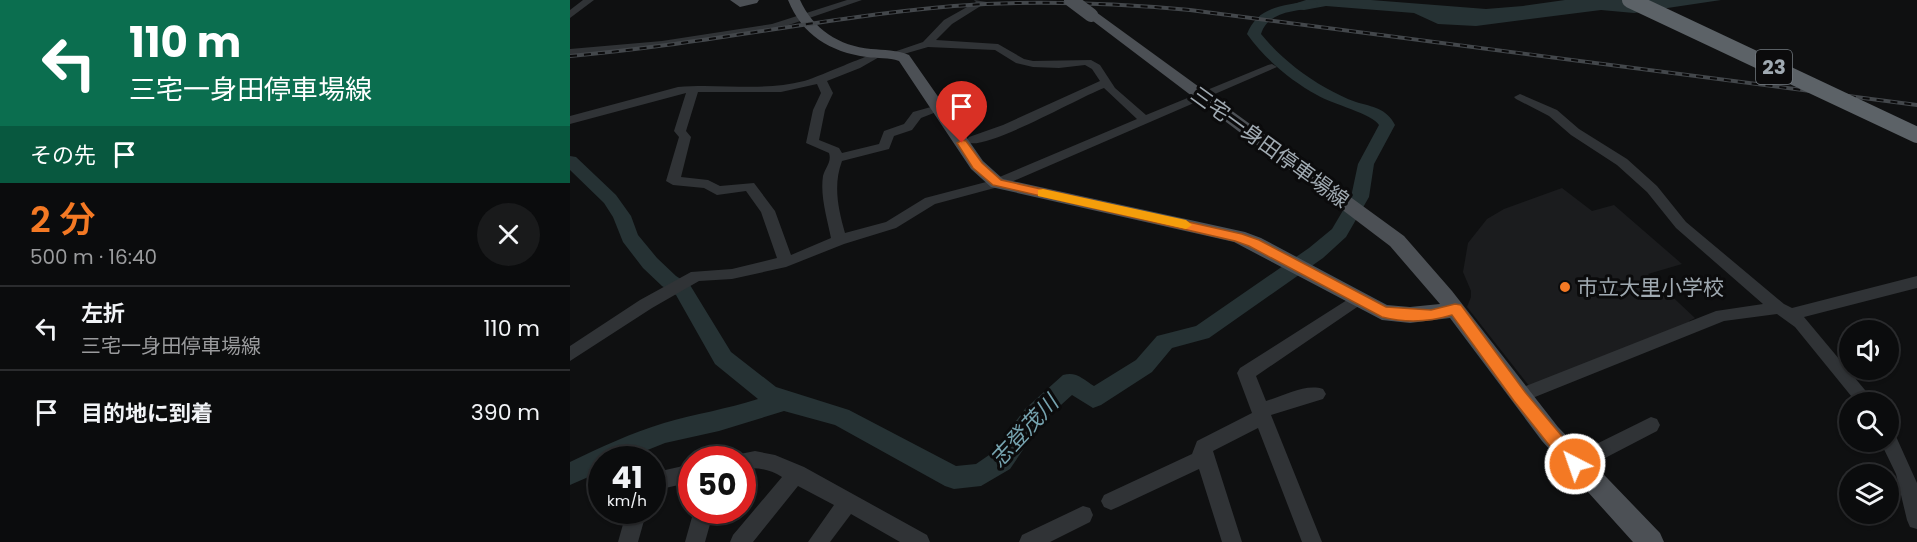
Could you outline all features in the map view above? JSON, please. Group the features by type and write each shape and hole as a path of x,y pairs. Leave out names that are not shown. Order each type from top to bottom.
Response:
{"highway":[{"name":"23","path":"1630,0 1917,135"}],"main road":[{"path":"736,0 740,3 753,0"},
{"path":"794,0 813,31 826,40 845,48 901,56 907,60 913,73 977,165 997,182 1220,232 1254,243 1382,312 1396,315 1431,315 1455,309"},
{"name":"三宅一身田停車場線","path":"1071,0 1337,195 1417,262 1519,396 1575,464 1651,542"}],"street":[{"path":"570,15 589,0"},
{"path":"570,52 678,41 774,27 857,0"},
{"path":"927,44 948,22 982,2 979,0"},
{"path":"678,41 685,29"},
{"path":"570,120 678,90 694,88 778,89 820,78 883,54 927,44 998,47 1020,61 1050,66 1087,62 1098,69 1106,83 1145,120"},
{"path":"574,346 701,274 732,274 786,262 839,240 891,225 930,201 997,182 1272,67"},
{"path":"820,78 827,93 818,105 817,126 812,143 821,143 835,151 837,158 830,176 831,206 839,240"},
{"path":"973,140 1018,125 1071,96 1106,83"},
{"path":"694,88 682,119 680,131 685,137 673,181 708,184 717,191 749,186 768,211 786,262"},
{"path":"1520,97 1553,113 1575,132 1638,176 1664,202 1676,220 1820,344 1858,392"},
{"path":"837,158 885,146 888,134 908,128 917,115 938,109"},
{"path":"1519,396 1722,315 1784,311 1917,282"},
{"path":"1312,542 1246,373 1359,299"},
{"path":"1232,542 1204,455 1204,447 1261,414 1307,395 1317,394"},
{"path":"1575,464 1651,425"},
{"path":"1895,452 1905,474 1917,520"},
{"path":"1111,501 1199,460 1204,455"},
{"path":"756,459 775,463 797,473 907,539"},
{"path":"740,542 797,473"},
{"path":"818,542 848,502"},
{"path":"1029,542 1083,515"},
{"path":"628,542 633,524"},
{"path":"695,542 700,524"}],"shaded area":[{"path":"1306,0 1371,0 1486,9 1565,0 1721,0 1634,13 1601,10 1476,26 1438,24 1414,13 1326,6 1304,10 1282,8"},
{"name":"市立大里小学校","path":"1562,188 1592,211 1614,205 1682,264 1648,274 1695,318 1689,321 1690,324 1530,387 1467,307 1471,291 1463,272 1468,243 1487,219 1504,209"}],"waterway":[{"name":"志登茂川","path":"784,401 841,417 954,478 981,475 1001,461 1033,416 1071,382 1093,398 1144,366 1165,342 1202,332 1316,253 1339,233 1360,197 1366,164 1387,125 1376,112 1347,104 1308,84 1273,56 1254,34 1262,18 1269,14 1312,4"},
{"name":"志登茂川","path":"570,161 610,199 622,216 630,237 650,263 669,281 683,290 723,358 768,394 784,401"},
{"path":"570,474 625,447 665,433 719,421 784,401"}],"railway":[{"path":"570,56 954,6 1013,3 1102,4 1190,10 1917,105"}],"slow traffic":[{"path":"1043,193 1186,225"}],"place":[{"name":"市立大里小学校","path":"1565,287"}],"route":[{"path":"962,143 977,165 997,183 1238,237 1254,243 1382,312 1396,315 1431,315 1455,309 1519,396 1575,464"}]}
